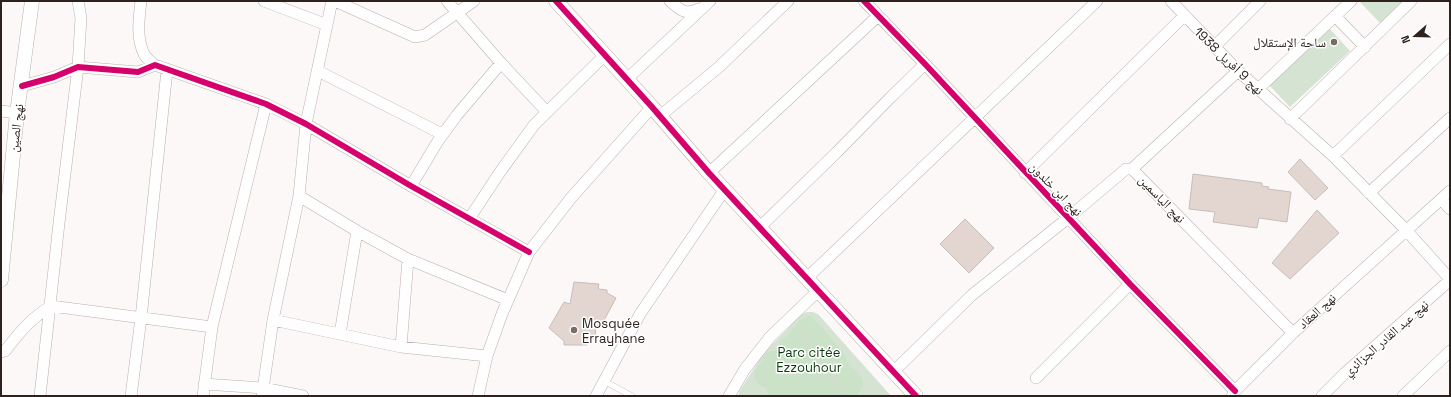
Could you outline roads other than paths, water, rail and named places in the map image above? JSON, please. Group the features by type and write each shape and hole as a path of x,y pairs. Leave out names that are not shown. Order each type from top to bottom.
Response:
{"street":[{"name":"نهج الصين","path":"1,280 17,112 22,86 32,1"},
{"path":"40,396 78,67 81,18 78,1"},
{"path":"141,1 138,28 140,44 144,55 155,65 266,104 306,124 411,186 529,252"},
{"path":"264,1 327,25"},
{"path":"263,392 273,320 299,196 306,124 332,1"},
{"path":"336,1 415,37 425,35 474,1"},
{"path":"447,1 501,63 547,112"},
{"path":"556,1 569,7 605,55 708,173 725,189 759,228 916,396"},
{"path":"670,1 685,13 693,12 706,4"},
{"path":"478,396 487,356 508,300 529,252 571,198 656,112 719,67 788,1"},
{"path":"807,278 1097,1"},
{"name":"نهج 9 أفريل 1938","path":"1170,1 1238,71 1333,156 1448,274"},
{"path":"1214,47 1260,1"},
{"path":"1258,89 1351,1"},
{"path":"1290,119 1411,1"},
{"name":"نهج ابن خلدون","path":"869,3 878,16 925,64 1025,173 1233,394"},
{"path":"627,79 706,4"},
{"path":"708,173 878,16"},
{"path":"1025,173 1184,16"},
{"path":"1335,16 1365,47"},
{"path":"1333,156 1450,44"},
{"path":"469,218 512,154 534,125 605,55"},
{"path":"411,186 442,134 457,114 501,63"},
{"path":"759,228 925,64"},
{"path":"22,86 54,77 78,67 138,72 155,65"},
{"path":"132,396 167,70"},
{"path":"318,71 442,134"},
{"name":"نهج الياسمين","path":"1238,71 1132,169 1293,333"},
{"path":"202,396 212,327 266,104"},
{"path":"1,111 17,112"},
{"path":"1368,193 1450,118"},
{"path":"893,372 972,295 1126,169 1132,169"},
{"path":"596,396 640,314 725,189"},
{"name":"نهج العقاد","path":"1233,394 1293,333 1450,191"},
{"path":"299,196 357,231 408,259 508,300"},
{"path":"1441,199 1450,209"},
{"path":"340,334 357,231"},
{"path":"401,347 408,259"},
{"name":"نهج عبد القادر الجزائري","path":"1322,396 1448,274"},
{"path":"1036,378 1130,284"},
{"path":"729,396 745,369 770,337 818,291"},
{"path":"1,352 5,351 23,328 37,315 51,306 212,327"},
{"path":"273,320 401,347 487,356"},
{"path":"1406,395 1449,355"},
{"path":"204,384 303,396"}],"lane":[{"path":"604,381 632,396"}],"place":[{"name":"ساحة اﻹستقلال","path":"1334,42"},
{"name":"Mosquée Errayhane","path":"574,330"}],"park label":[{"name":"Parc citée Ezzouhour","path":"809,360"}]}
